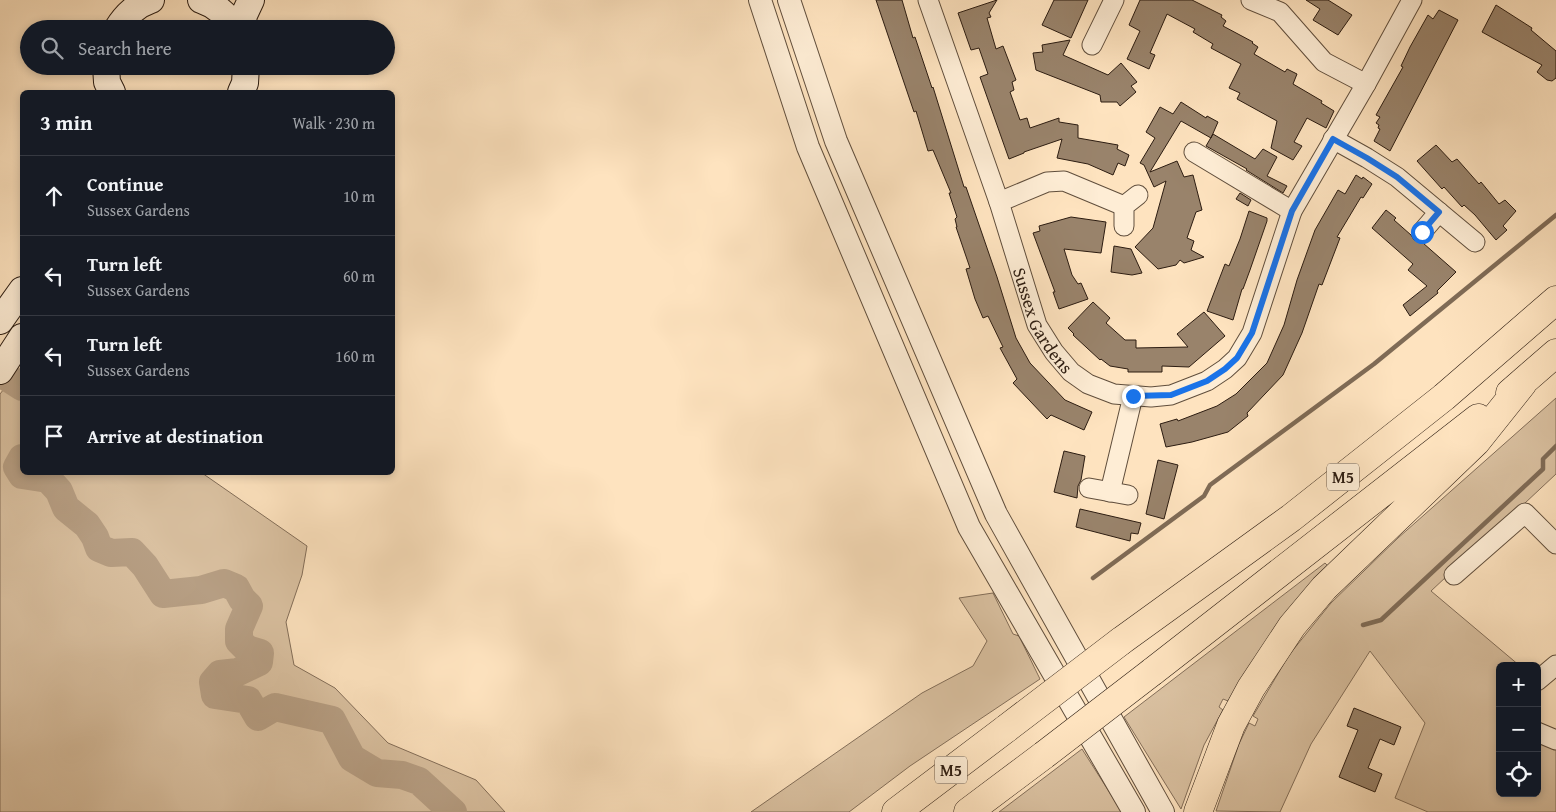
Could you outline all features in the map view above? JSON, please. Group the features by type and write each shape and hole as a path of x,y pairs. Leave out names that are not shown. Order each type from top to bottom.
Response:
{"highway":[{"name":"M5","path":"896,812 1121,642 1299,512 1444,397 1556,300"},
{"name":"M5","path":"968,812 1152,672 1523,383 1556,353"},
{"name":"M5","path":"1198,812 1231,725 1250,688 1292,626 1324,588 1476,442 1523,383"}],"main road":[{"path":"123,20 143,3 151,0"},
{"path":"201,0 211,4 230,20"},
{"path":"243,20 251,0"},
{"path":"107,75 111,90"},
{"path":"242,90 245,75"},
{"path":"0,321 20,293"}],"street":[{"path":"760,0 808,147 968,527 1134,812"},
{"path":"789,0 836,141 996,514 1163,812"},
{"name":"Sussex Gardens","path":"928,0 999,202 1038,325 1054,352 1070,372 1088,384 1114,394 1133,396 1171,395 1207,381 1237,358 1252,333 1292,211 1366,84 1412,0"},
{"path":"1102,39 1114,0"},
{"path":"1251,0 1280,12 1324,62 1366,84"},
{"path":"1333,139 1397,177 1475,242"},
{"path":"1194,152 1292,211"},
{"path":"999,202 1047,182 1064,181 1131,200 1124,226"},
{"path":"1422,232 1439,212"},
{"path":"1089,488 1119,493 1133,396"},
{"path":"1454,575 1524,513 1556,544"},
{"path":"1541,678 1556,664"},
{"path":"1541,734 1556,740"}],"shaded area":[{"path":"20,369 20,475 205,475 307,546 302,575 286,622 294,665 335,688 388,743 476,780 505,812 0,812 0,394"},
{"path":"1556,398 1556,474 1431,591 1515,662 1496,662 1496,797 1541,797 1541,734 1556,740 1556,812 1428,812 1395,798 1425,723 1370,651 1311,744 1280,812 1216,811 1239,744 1249,723 1255,726 1258,719 1253,716 1289,655 1331,603 1398,538"},
{"path":"1325,563 1329,567 1238,685 1228,701 1223,699 1219,707 1223,710 1204,745 1181,809 1124,717"},
{"path":"993,593 1013,634 1019,636 1040,679 910,766 849,812 751,812 922,693 973,666 987,641 959,598"},
{"path":"1082,749 1122,812 999,812"}],"building":[{"path":"876,0 902,0 913,38 915,37 933,87 964,187 966,187 997,277 1016,338 1030,363 1065,400 1092,412 1084,430 1051,415 1047,419 1013,383 1017,379 1000,348 1003,347 988,316 983,318 975,299 966,269 970,268 956,227 955,219 957,217 949,193 951,193 933,150 928,151 916,111 914,112"},
{"path":"997,0 989,13 991,17 987,18 996,49 1003,46 1016,80 1012,82 1014,90 1010,92 1020,120 1027,118 1030,128 1059,118 1059,122 1078,125 1078,138 1118,145 1117,149 1129,155 1125,166 1118,163 1113,175 1088,164 1057,158 1062,139 1009,159 980,77 988,74 979,48 971,50 958,13"},
{"path":"1054,0 1088,0 1071,38 1042,25"},
{"path":"1140,0 1192,0 1222,15 1221,17 1226,21 1223,26 1253,42 1258,47 1254,54 1285,72 1287,69 1297,74 1293,84 1322,101 1321,103 1334,111 1326,128 1307,118 1294,142 1302,146 1293,160 1271,148 1277,121 1237,99 1240,93 1229,88 1241,64 1211,48 1213,44 1193,32 1195,29 1167,14 1150,53 1155,55 1149,69 1127,59 1140,31 1129,25"},
{"path":"1306,0 1328,0 1352,15 1338,35 1313,20 1320,9"},
{"path":"1496,5 1532,28 1531,30 1556,51 1556,78 1552,81 1547,80 1537,72 1542,65 1482,32"},
{"path":"1439,10 1458,20 1390,151 1374,141 1380,129 1376,123 1380,117 1376,115 1403,67 1401,66 1410,47 1428,15 1433,19"},
{"path":"1070,40 1063,55 1108,75 1121,63 1137,82 1131,86 1136,92 1120,106 1117,102 1101,102 1100,95 1036,70 1033,53 1043,52 1042,45"},
{"path":"1181,102 1206,118 1207,116 1218,122 1211,138 1181,121 1150,172 1177,161 1184,177 1193,175 1202,210 1196,212 1187,238 1194,241 1191,250 1204,257 1184,263 1180,260 1176,265 1158,269 1135,247 1153,228 1166,181 1154,187 1144,165 1140,163 1155,138 1146,132 1160,107 1173,114"},
{"path":"1213,134 1255,159 1263,149 1277,157 1267,176 1287,186 1283,193 1247,169 1206,146"},
{"path":"1436,145 1452,162 1457,159 1479,184 1481,182 1499,204 1505,200 1516,211 1503,226 1507,230 1496,240 1475,215 1464,205 1462,207 1444,187 1442,189 1417,161"},
{"path":"1356,175 1362,179 1363,177 1372,184 1363,198 1361,197 1337,237 1340,238 1322,285 1319,284 1302,333 1283,375 1247,413 1248,416 1228,432 1166,447 1160,424 1177,419 1178,421 1217,406 1236,394 1267,363 1284,325 1297,280 1315,230 1338,190 1345,194"},
{"path":"1240,193 1251,200 1248,206 1236,199"},
{"path":"1386,210 1396,218 1394,220 1414,240 1423,243 1456,272 1437,291 1438,293 1410,316 1403,305 1427,286 1408,270 1413,264 1372,228"},
{"path":"1249,211 1267,218 1267,221 1242,289 1233,320 1207,311 1225,264 1229,266"},
{"path":"1071,217 1106,222 1101,253 1064,249 1072,275 1078,284 1081,283 1088,299 1059,309 1053,292 1055,292 1033,233 1040,231 1039,226"},
{"path":"1114,246 1131,249 1142,273 1132,275 1111,272"},
{"path":"1093,302 1110,318 1106,323 1125,340 1136,340 1136,348 1188,347 1177,334 1204,312 1225,336 1189,367 1162,366 1162,372 1128,372 1128,369 1110,366 1100,360 1068,328"},
{"path":"1064,451 1085,456 1077,498 1054,492"},
{"path":"1158,460 1178,465 1164,519 1146,514"},
{"path":"1080,509 1141,523 1138,534 1131,533 1130,541 1076,527"},
{"path":"1354,708 1401,727 1394,745 1380,739 1368,768 1382,774 1375,792 1339,777 1358,730 1347,726"}],"waterway":[{"path":"1093,578 1204,496 1210,485 1374,364 1556,215"},
{"path":"0,373 20,386"},
{"path":"1363,625 1381,620 1543,469 1543,459 1556,446"},
{"path":"20,462 17,467 20,472"},
{"path":"22,475 48,479 59,491 66,508 87,525 95,537 99,548 111,553 132,552 145,566 163,594 201,590 224,583 236,588 242,599 249,606 239,629 239,641 247,649 260,653 259,662 238,672 220,674 213,682 215,695 248,700 258,717 275,707 332,720 352,758 377,773 402,775 419,781 453,812"}],"route":[{"path":"1133,396 1171,395 1207,381 1237,358 1252,333 1292,211 1333,139 1397,177 1439,212 1422,232"}]}
